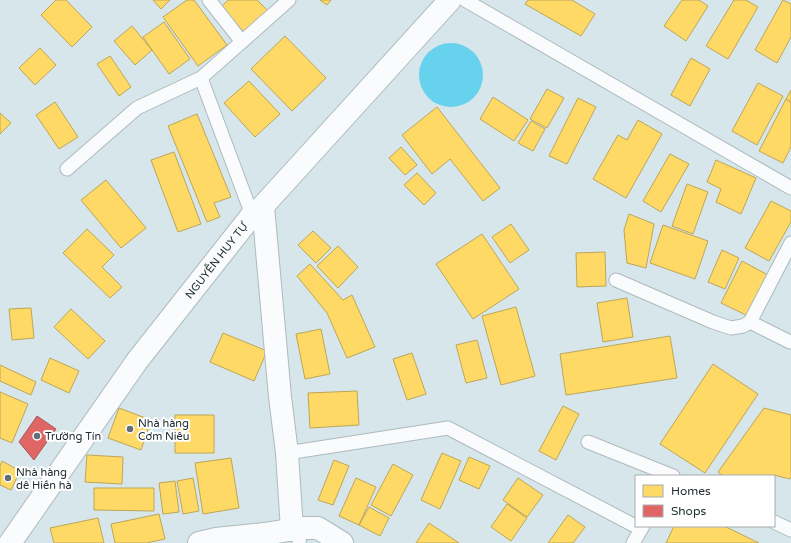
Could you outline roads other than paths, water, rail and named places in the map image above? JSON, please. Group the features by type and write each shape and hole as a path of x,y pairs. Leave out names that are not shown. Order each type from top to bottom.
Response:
{"street":[{"name":"NGUYỄN HUY TỰ","path":"10,543 137,361 258,211 450,0"},
{"path":"258,211 297,534"},
{"path":"199,543 216,539 264,534 297,534 318,528 342,543"}],"lane":[{"path":"209,0 242,42"},
{"path":"67,169 137,108 202,78 289,0"},
{"path":"466,0 791,188"},
{"path":"202,78 258,211"},
{"path":"616,280 713,322 731,328 743,326 750,322 791,244"},
{"path":"750,322 790,342"},
{"path":"287,453 448,428 635,523"},
{"path":"588,442 669,475"},
{"path":"775,522 791,530"},
{"path":"633,543 642,527"}],"water":[{"path":"445,43 457,43 474,52 481,63 483,75 481,87 474,98 457,107 445,107 433,102 424,93 419,81 419,69 424,57 433,48"}],"place":[{"name":"Nhà hàng Cơm Niêu","path":"130,429"},
{"name":"Trường Tín","path":"37,436"},
{"name":"Nhà hàng dê Hiền hà","path":"8,478"}]}
